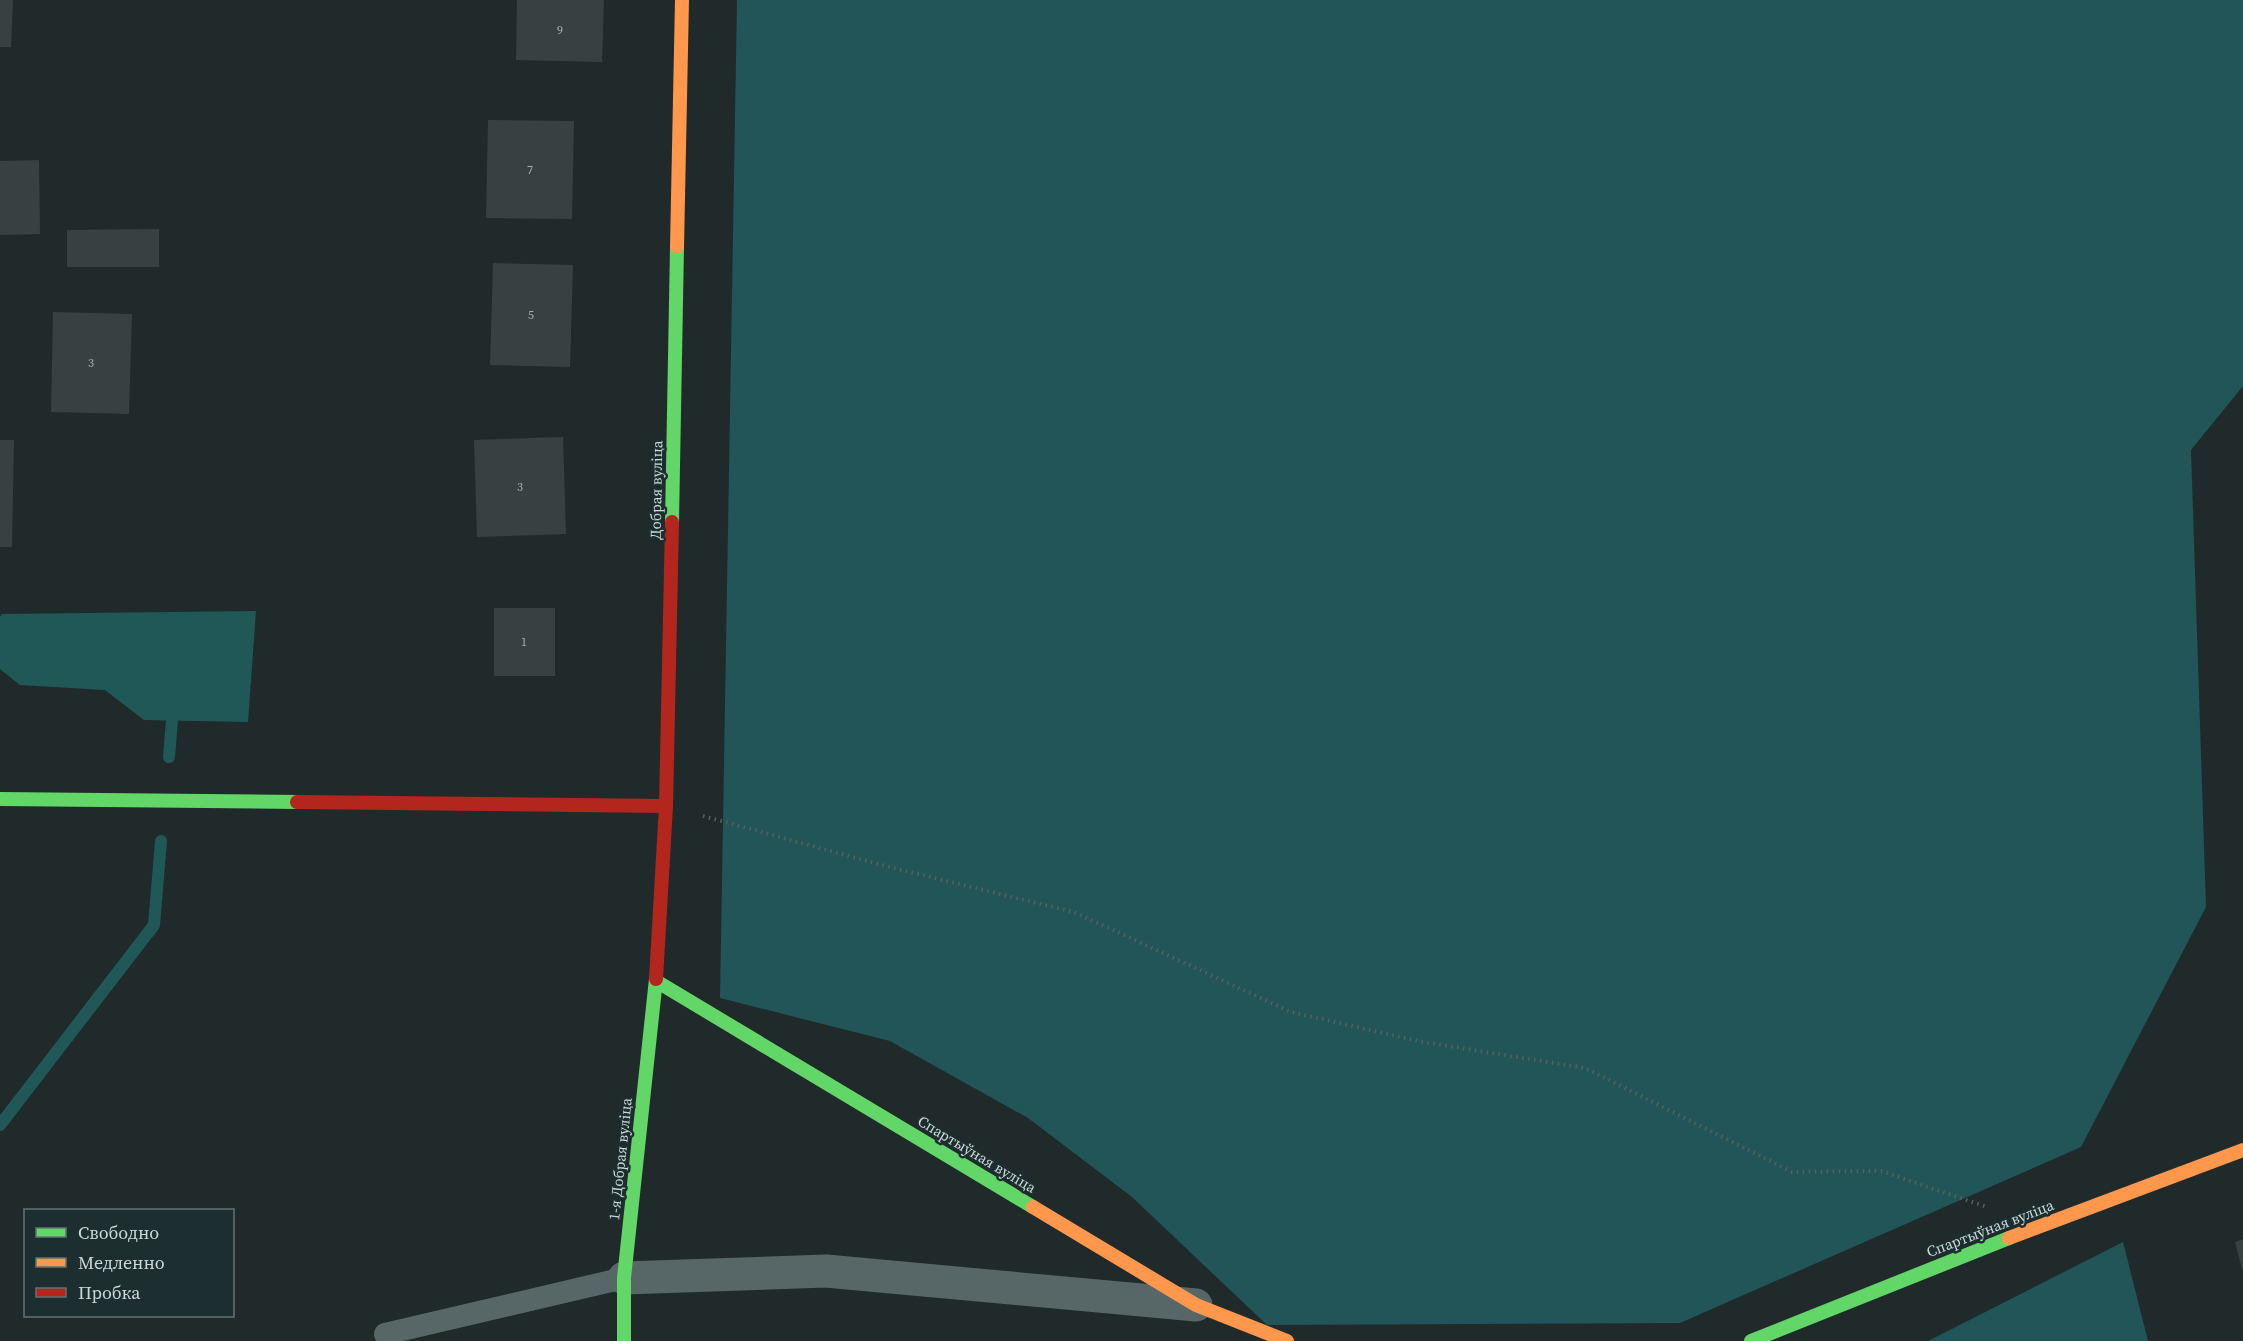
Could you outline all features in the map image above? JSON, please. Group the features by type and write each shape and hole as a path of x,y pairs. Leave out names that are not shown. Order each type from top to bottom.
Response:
{"street":[{"name":"Добрая вуліца","path":"656,981 666,806 682,0"},
{"path":"0,798 666,806"},
{"name":"1-я Добрая вуліца","path":"624,1341 624,1278 656,981"},
{"name":"Спартыўная вуліца","path":"656,981 1196,1305 1287,1341"},
{"name":"Спартыўная вуліца","path":"1751,1341 2042,1225 2243,1150"},
{"path":"624,1278 826,1271 1196,1305"}],"lane":[{"path":"385,1334 624,1278"}],"path":[{"path":"666,806 893,868 1074,912 1291,1012 1423,1042 1585,1068 1792,1173 1881,1171 1988,1207"}],"shaded area":[{"path":"737,0 2243,0 2243,386 2191,450 2206,907 2081,1147 1680,1323 1267,1325 1132,1197 1028,1118 890,1041 720,998"},
{"path":"256,611 248,722 144,720 105,690 20,685 0,669 0,617 2,614"},
{"path":"2123,1242 2148,1341 1928,1341"}],"building":[{"path":"0,0 13,0 11,47 0,47"},
{"path":"517,0 604,0 602,62 516,60"},
{"path":"488,120 574,121 572,219 486,218"},
{"path":"39,160 40,234 0,235 0,161"},
{"path":"159,229 159,267 67,267 67,230"},
{"path":"493,263 573,265 570,367 490,365"},
{"path":"53,312 132,314 129,414 51,412"},
{"path":"563,437 566,534 477,537 474,440"},
{"path":"0,440 14,440 12,547 0,547"},
{"path":"494,608 555,608 555,676 494,676"},
{"path":"2243,1239 2243,1269 2242,1269 2235,1242"}],"waterway":[{"path":"169,757 172,720"},
{"path":"0,1125 154,925 161,841"}],"traffic: fast":[{"path":"672,522 677,247"},
{"path":"0,799 297,802"},
{"path":"624,1341 624,1278 656,979"},
{"path":"656,981 1033,1207"},
{"path":"1751,1341 2009,1238"}],"traffic: slow":[{"path":"677,247 682,0"},
{"path":"2009,1238 2243,1150"},
{"path":"1033,1207 1196,1305 1287,1341"}],"traffic: jam":[{"path":"656,979 666,806 672,522"},
{"path":"297,802 666,806"}]}
